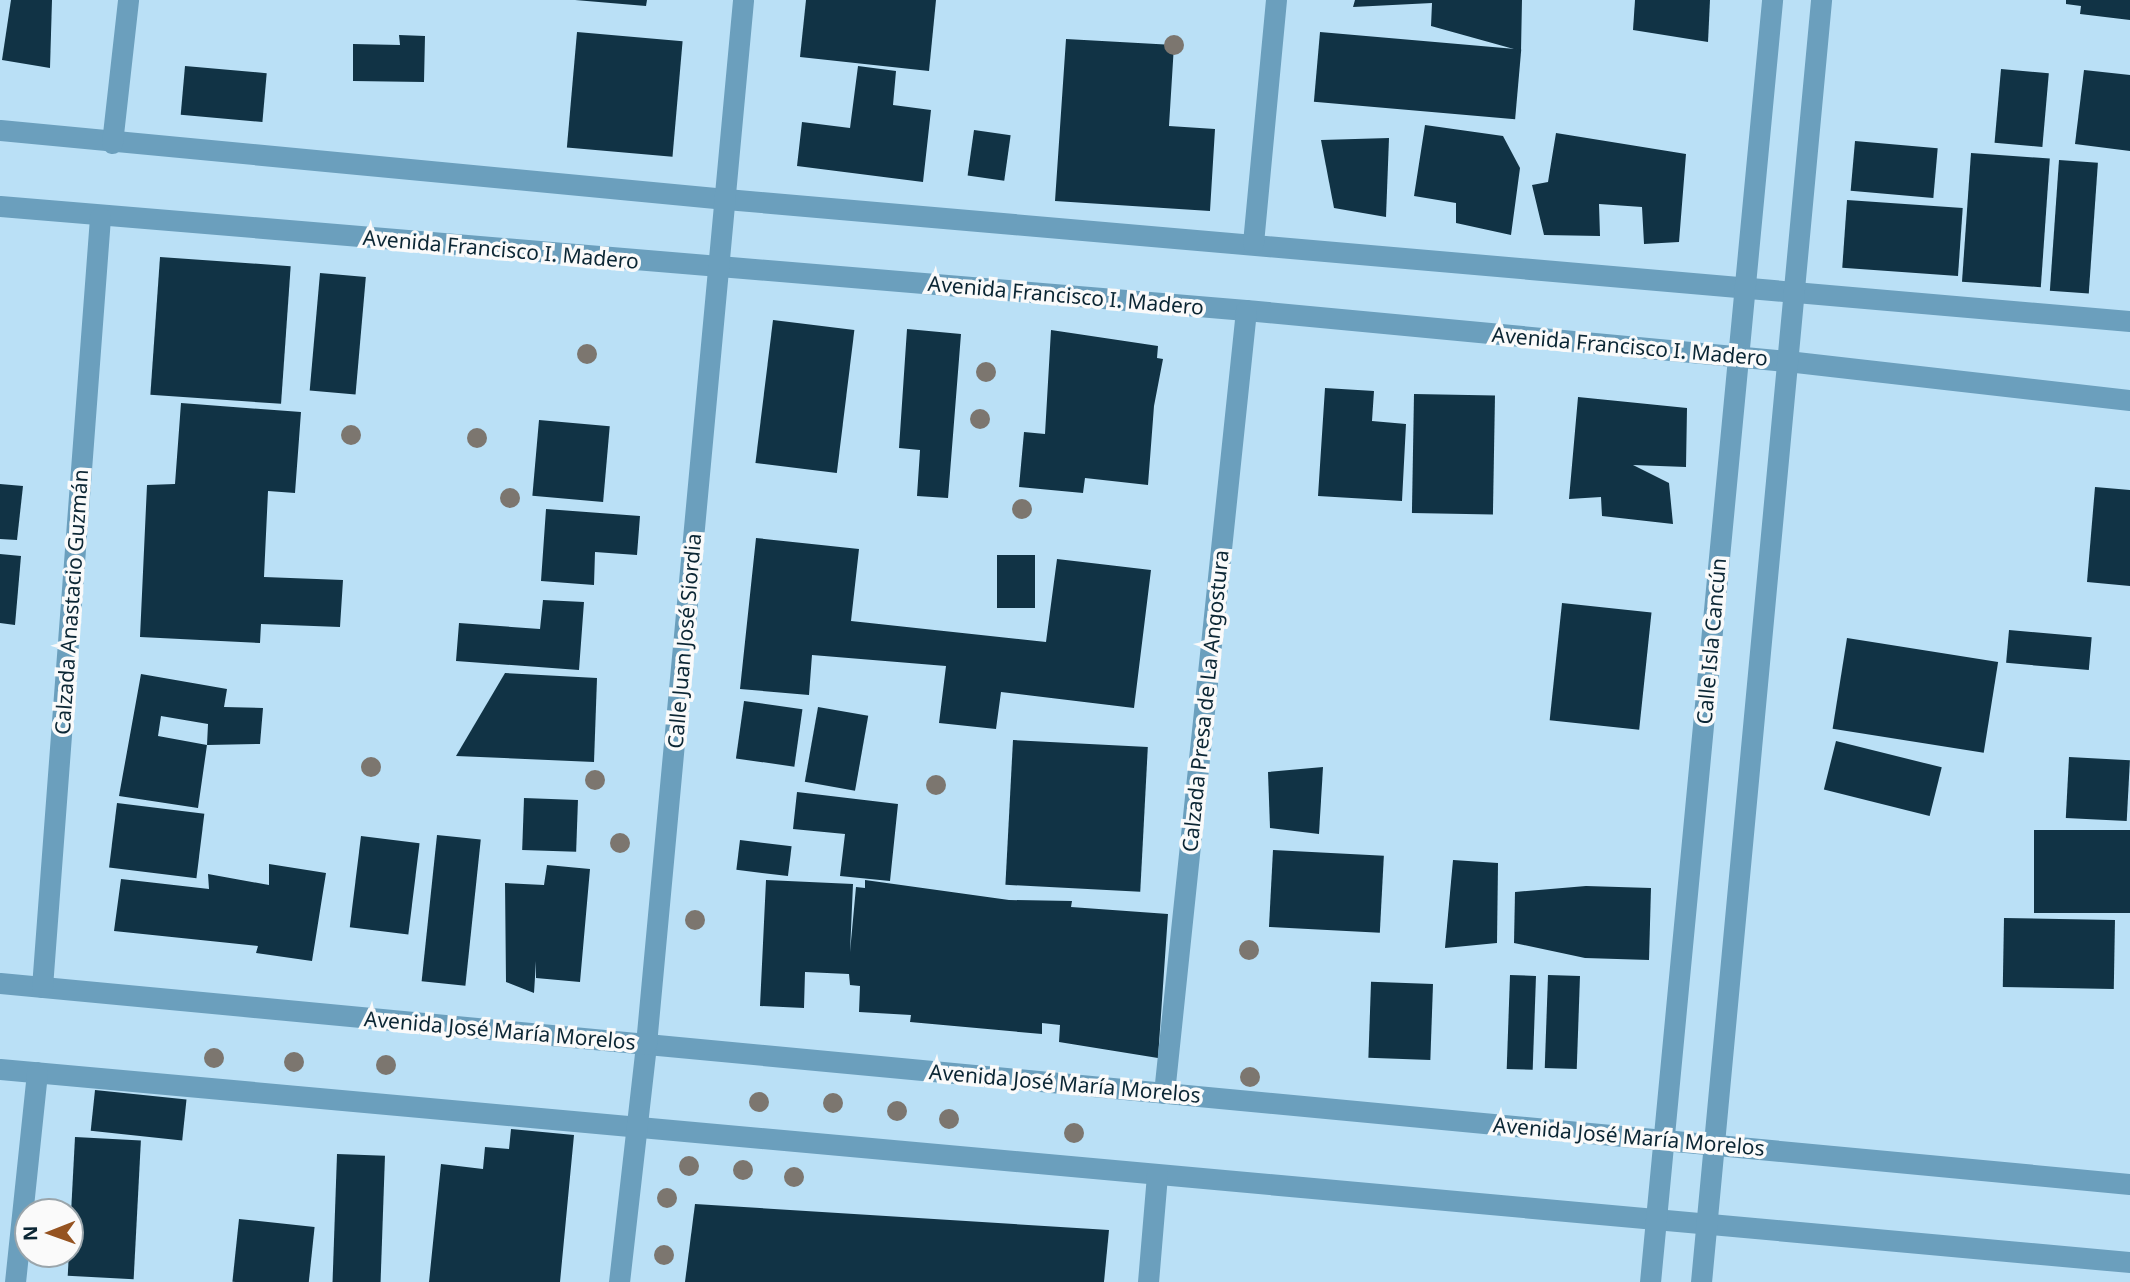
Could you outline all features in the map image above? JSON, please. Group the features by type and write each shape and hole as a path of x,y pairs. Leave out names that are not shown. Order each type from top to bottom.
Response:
{"street":[{"path":"112,143 128,0"},
{"name":"Calle Juan José Siordia","path":"619,1282 634,1126 646,1044 743,0"},
{"path":"1253,243 1276,0"},
{"name":"Calle Isla Cancún","path":"1650,1282 1772,0"},
{"path":"1700,1282 1821,0"},
{"path":"0,130 112,143 726,199 1794,289 2130,321"},
{"name":"Avenida Francisco I. Madero","path":"0,206 100,217 1246,310 1738,356 2130,400"},
{"name":"Calzada Anastacio Guzmán","path":"42,987 100,217"},
{"name":"Calzada Presa de La Angostura","path":"1164,1093 1246,310"},
{"name":"Avenida José María Morelos","path":"0,983 2130,1184"},
{"path":"0,1069 2130,1262"},
{"path":"15,1282 37,1072"},
{"path":"1148,1282 1157,1174"}],"building":[{"path":"11,0 52,0 50,68 2,60"},
{"path":"575,0 647,0 646,6"},
{"path":"806,0 936,0 929,71 800,57"},
{"path":"1355,0 1522,0 1521,51 1431,26 1432,3 1353,7"},
{"path":"1635,0 1710,0 1708,42 1633,30"},
{"path":"2066,0 2130,0 2130,20 2080,14 2081,6 2066,4"},
{"path":"577,32 683,41 672,157 567,148"},
{"path":"1320,32 1521,50 1515,119 1314,102"},
{"path":"399,35 425,36 424,82 353,81 353,44 400,45"},
{"path":"1066,39 1174,45 1169,126 1215,129 1210,211 1055,201"},
{"path":"185,66 267,73 262,122 181,115"},
{"path":"858,66 896,71 893,105 931,110 923,182 797,166 802,122 850,128"},
{"path":"2001,69 2049,73 2042,147 1995,143"},
{"path":"2084,70 2130,75 2130,151 2075,144"},
{"path":"1425,125 1503,136 1520,168 1511,235 1456,223 1456,203 1414,196"},
{"path":"974,130 1011,135 1004,181 968,176"},
{"path":"1556,133 1686,154 1679,242 1644,244 1642,207 1599,204 1600,236 1544,235 1532,185 1548,182"},
{"path":"1389,138 1386,217 1334,208 1321,140"},
{"path":"1855,141 1938,148 1933,198 1851,191"},
{"path":"1971,153 2050,159 2041,287 1962,282"},
{"path":"2059,160 2098,163 2089,293 2050,291"},
{"path":"1847,200 1963,208 1958,276 1842,268"},
{"path":"160,257 291,266 281,404 150,395"},
{"path":"320,273 366,277 356,395 310,391"},
{"path":"773,320 854,330 837,473 755,463"},
{"path":"907,329 961,334 948,498 917,496 920,450 899,448"},
{"path":"1051,330 1158,346 1157,358 1163,359 1154,406 1148,485 1085,478 1083,493 1019,487 1024,432 1045,434"},
{"path":"1325,388 1374,391 1372,421 1406,424 1402,501 1318,496"},
{"path":"1414,394 1495,395 1493,514 1412,513"},
{"path":"1578,397 1687,408 1686,467 1633,465 1669,483 1673,524 1602,516 1601,497 1569,499"},
{"path":"181,403 301,412 295,493 268,491 264,577 343,580 340,627 261,624 260,643 140,637 147,485 175,484"},
{"path":"539,420 610,426 603,502 532,496"},
{"path":"0,484 23,486 17,540 0,539"},
{"path":"2095,487 2130,490 2130,586 2087,582"},
{"path":"546,509 640,516 637,555 595,552 594,585 541,581"},
{"path":"756,538 859,549 851,621 1046,642 1057,559 1151,570 1134,708 1001,692 996,729 939,723 946,666 812,655 809,695 740,689"},
{"path":"0,554 21,556 15,625 0,623"},
{"path":"997,555 1035,555 1035,608 997,608"},
{"path":"543,600 584,602 579,670 456,661 459,623 540,629"},
{"path":"1562,603 1652,612 1639,730 1550,720"},
{"path":"2009,630 2092,637 2089,670 2006,663"},
{"path":"1847,638 1998,662 1984,753 1833,729"},
{"path":"505,673 597,678 594,762 456,756"},
{"path":"141,674 227,689 224,707 263,708 260,744 207,745 198,808 119,796","holes":["161,716 208,724 207,745 158,736"]},
{"path":"744,701 802,709 794,767 736,758"},
{"path":"818,707 868,716 855,791 805,782"},
{"path":"1013,740 1148,747 1140,892 1005,885"},
{"path":"1836,741 1942,767 1930,816 1824,790"},
{"path":"2069,757 2130,760 2127,821 2066,818"},
{"path":"1323,767 1319,834 1270,828 1268,772"},
{"path":"797,792 898,804 890,881 840,876 845,834 793,829"},
{"path":"524,798 578,800 576,852 522,850"},
{"path":"117,803 204,814 196,878 109,868"},
{"path":"2034,830 2130,830 2130,913 2034,913"},
{"path":"437,835 481,840 465,986 422,981"},
{"path":"361,836 420,843 408,935 350,927"},
{"path":"740,840 792,846 788,876 736,870"},
{"path":"1273,850 1384,856 1380,933 1269,927"},
{"path":"1453,860 1498,863 1497,943 1445,948"},
{"path":"269,864 326,873 312,961 256,953 258,946 114,931 121,879 209,889 208,874 269,885"},
{"path":"547,865 590,869 580,982 536,978 536,961 534,993 506,982 505,883 544,885"},
{"path":"766,880 853,884 850,952 856,887 865,888 865,880 1009,900 1072,901 1071,907 1168,914 1158,1058 1059,1042 1060,1025 1042,1023 1042,1034 910,1022 911,1015 859,1012 860,986 850,985 849,974 805,972 804,1008 760,1006"},
{"path":"1586,886 1651,888 1649,960 1585,958 1514,943 1515,892"},
{"path":"2004,918 2115,920 2114,989 2003,987"},
{"path":"1510,975 1536,976 1533,1070 1507,1069"},
{"path":"1548,975 1580,976 1577,1069 1545,1068"},
{"path":"1371,982 1433,984 1430,1060 1368,1058"},
{"path":"95,1090 186,1100 182,1140 91,1131"},
{"path":"511,1129 574,1135 560,1282 429,1282 441,1164 483,1169 485,1147 509,1149"},
{"path":"75,1137 141,1140 134,1279 68,1276 68,1268 84,1268 84,1198 72,1198"},
{"path":"337,1154 385,1156 381,1282 333,1282"},
{"path":"695,1204 1109,1230 1104,1282 685,1282"},
{"path":"239,1219 315,1227 309,1282 232,1282"}]}
